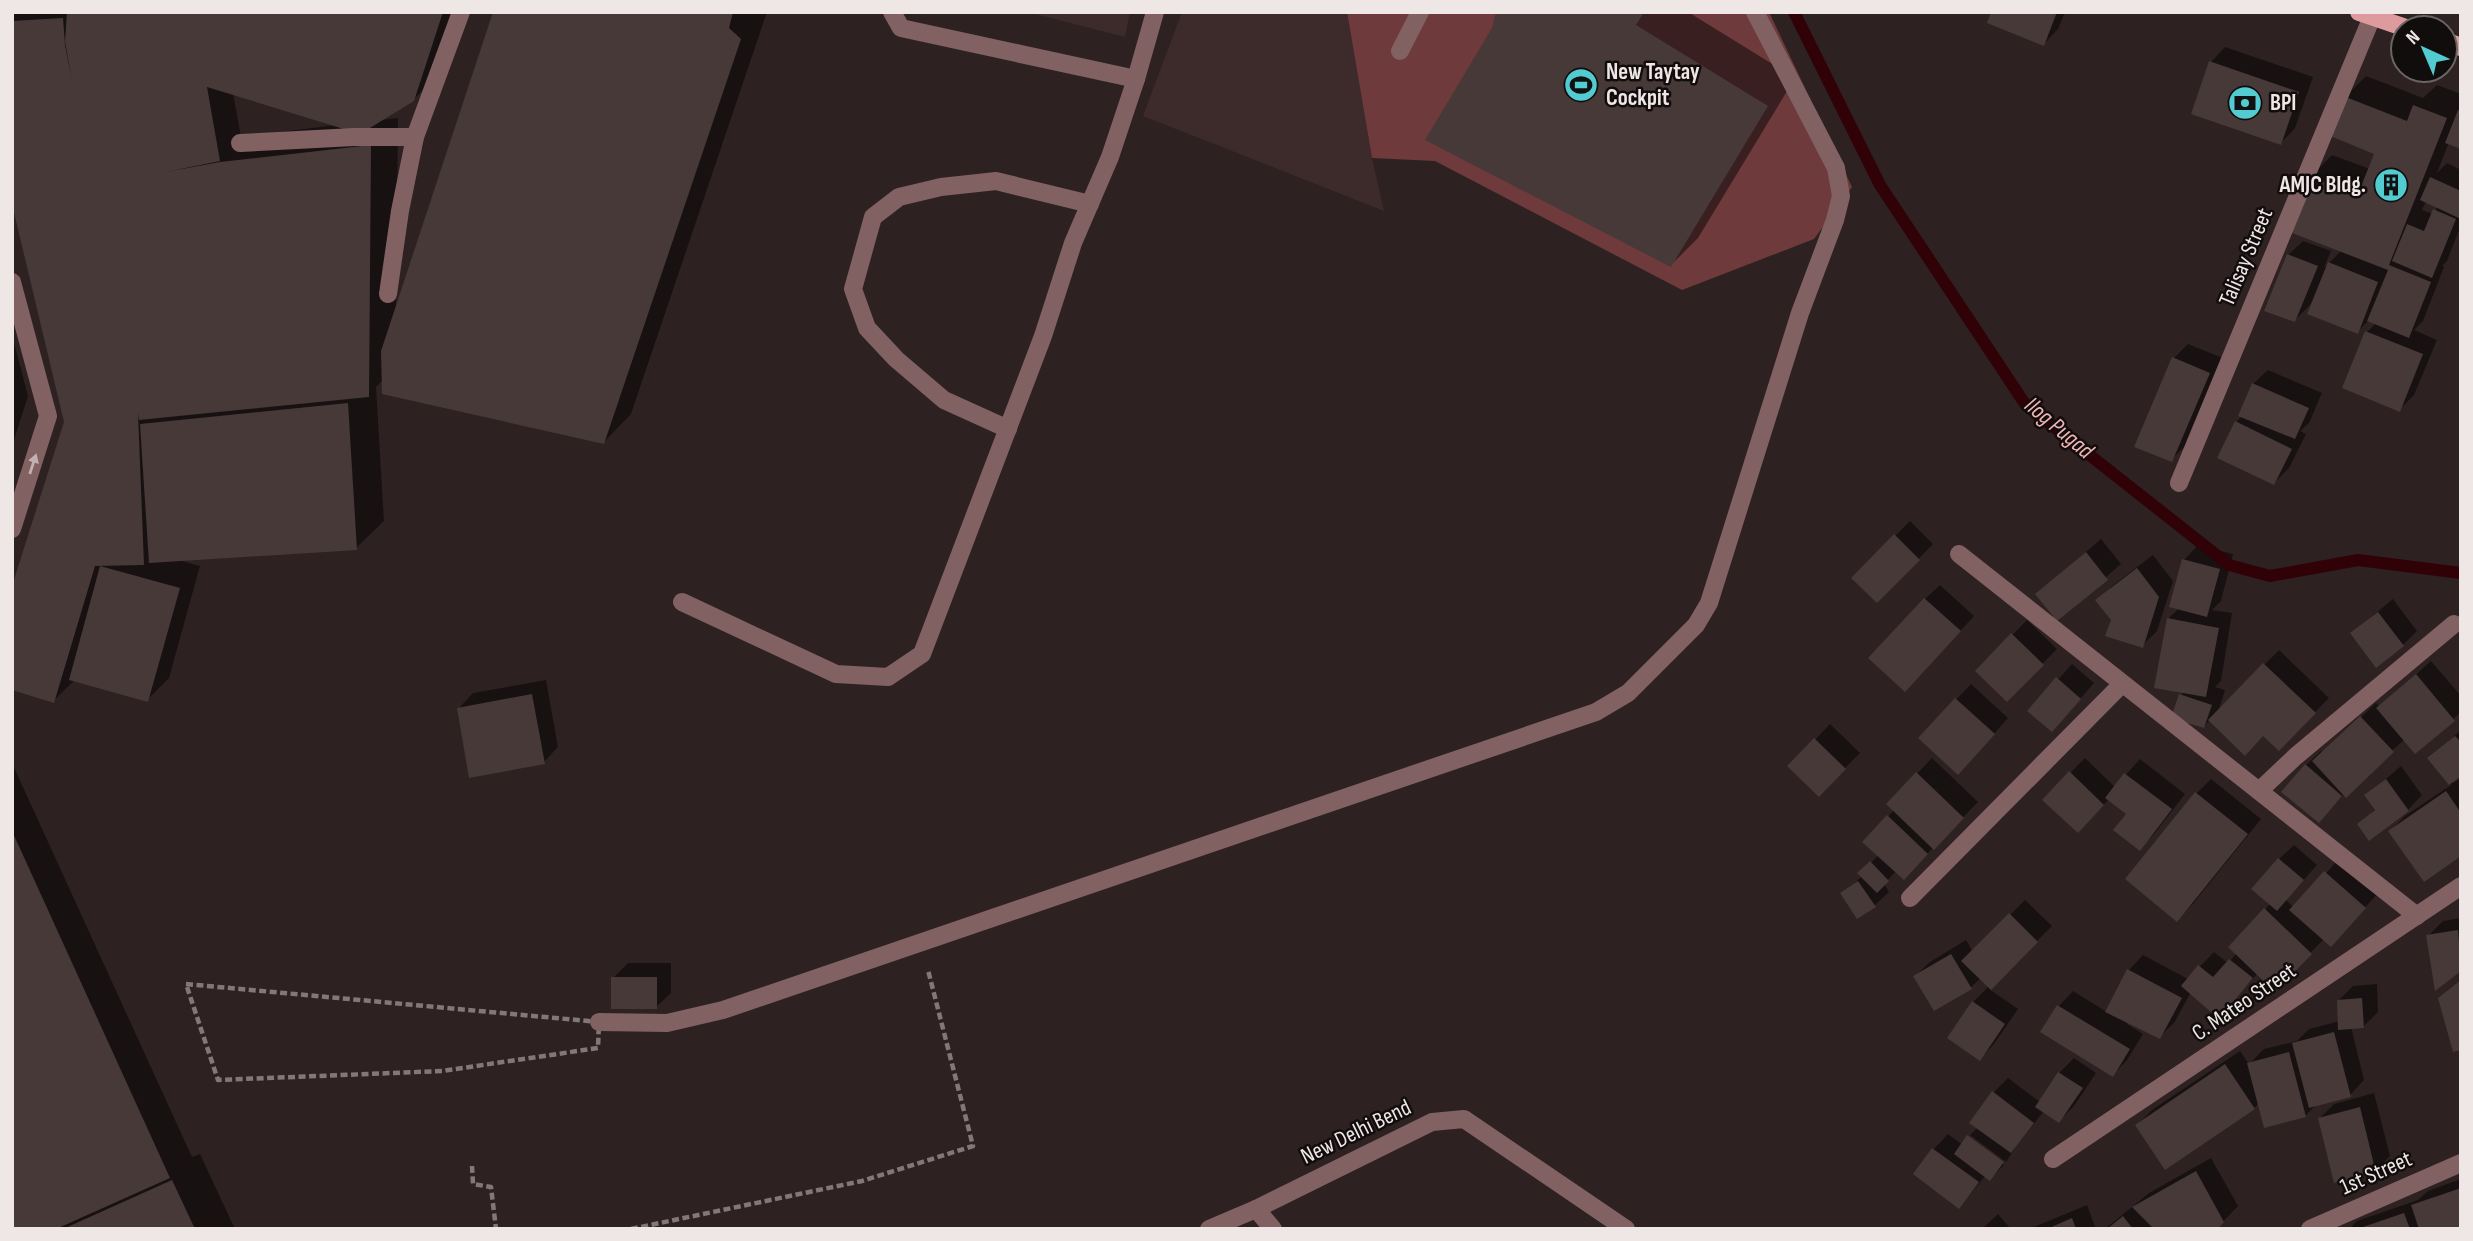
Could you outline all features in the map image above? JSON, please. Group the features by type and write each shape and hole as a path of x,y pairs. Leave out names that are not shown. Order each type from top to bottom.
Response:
{"main road":[{"path":"2369,14 2389,22"}],"street":[{"path":"388,293 400,211 415,137 461,12"},
{"path":"892,12 901,28 1136,79"},
{"path":"682,602 836,674 888,677 922,654 1043,336 1073,243 1110,157 1155,12"},
{"path":"1400,51 1420,12"},
{"path":"599,1022 667,1023 723,1010 1596,712 1628,693 1696,625 1709,603 1800,313 1841,197 1836,168 1755,12"},
{"name":"Talisay Street","path":"2179,483 2369,14"},
{"path":"240,143 415,137"},
{"path":"1008,429 944,400 896,359 867,328 853,289 873,217 899,197 941,187 996,181 1090,204"},
{"path":"12,282 48,416 12,529"},
{"path":"1959,554 2417,916"},
{"path":"2259,791 2306,747 2454,624"},
{"path":"1910,898 2122,684"},
{"name":"C. Mateo Street","path":"2053,1159 2461,886"},
{"name":"New Delhi Bend","path":"1209,1229 1256,1209 1432,1122 1464,1119 1626,1229"},
{"name":"1st Street","path":"2310,1229 2461,1163"},
{"path":"1256,1209 1273,1229"}],"path":[{"path":"631,1229 862,1181 973,1146 921,943"},
{"path":"186,984 599,1022 598,1048 442,1070 218,1080 186,984"},
{"path":"472,1166 473,1184 491,1187 496,1229"}],"shaded area":[{"path":"1027,12 1130,12 1125,37"},
{"path":"1182,12 1347,12 1372,158 1384,211 1143,116"},
{"name":"New Taytay Cockpit","path":"1347,12 1769,12 1852,187 1814,239 1682,290 1435,161 1372,158"}],"building":[{"path":"67,12 443,12 414,101 360,134 207,87 220,161 166,172 220,162 371,145 369,397 139,420 138,413 144,565 95,566 54,703 12,690 12,586 64,422 12,204 12,21 63,18 65,45 72,81 65,41"},
{"path":"493,12 733,12 729,28 741,39 604,444 382,394 381,351"},
{"path":"1496,12 1644,12 1636,25 1768,106 1671,267 1425,140 1492,28"},
{"path":"1991,12 2057,12 2044,46 1987,23"},
{"name":"BPI","path":"2209,61 2299,92 2281,145 2191,114"},
{"name":"AMJC Bldg.","path":"2343,96 2407,121 2413,105 2447,118 2389,265 2431,282 2409,338 2367,321 2388,270 2287,231 2309,175 2358,194 2374,154 2328,135"},
{"path":"2458,110 2461,111 2461,149 2445,143"},
{"path":"2430,177 2461,191 2461,219 2420,200"},
{"path":"2433,209 2456,219 2432,278 2392,261 2407,224 2424,231"},
{"path":"2287,254 2318,266 2295,322 2264,311"},
{"path":"2328,262 2378,282 2358,334 2307,314"},
{"path":"2365,331 2423,354 2400,412 2342,388"},
{"path":"2172,357 2210,373 2172,462 2134,447"},
{"path":"2252,383 2309,408 2295,439 2238,416"},
{"path":"348,403 357,550 149,563 140,424"},
{"path":"2235,421 2292,449 2274,485 2217,458"},
{"path":"1894,534 1920,560 1877,603 1851,578"},
{"path":"2086,552 2108,580 2057,621 2035,594"},
{"path":"2182,559 2220,569 2207,617 2169,607"},
{"path":"100,566 180,588 148,702 69,680"},
{"path":"2137,568 2159,597 2143,648 2105,636 2111,620 2095,600"},
{"path":"1924,598 1961,631 1905,692 1868,658"},
{"path":"2378,612 2404,646 2376,668 2350,633"},
{"path":"2167,618 2219,628 2206,697 2154,688"},
{"path":"2011,633 2044,665 2007,702 1975,671"},
{"path":"2263,663 2316,713 2279,751 2263,736 2245,756 2208,720"},
{"path":"2416,674 2455,721 2415,754 2376,708"},
{"path":"2056,677 2081,699 2052,732 2027,711"},
{"path":"532,694 545,764 469,778 457,708"},
{"path":"2179,694 2212,705 2204,728 2171,718"},
{"path":"1955,698 1995,734 1958,775 1918,738"},
{"path":"2360,716 2394,752 2346,798 2312,761"},
{"path":"2455,736 2461,742 2461,776 2449,785 2427,758"},
{"path":"1814,738 1846,769 1819,797 1787,766"},
{"path":"2305,764 2342,796 2319,823 2281,792"},
{"path":"2069,771 2104,805 2078,833 2042,800"},
{"path":"1916,772 1964,818 1934,850 1886,804"},
{"path":"2124,773 2172,809 2140,851 2113,830 2126,814 2105,798"},
{"path":"2386,779 2409,811 2369,841 2357,824 2375,810 2364,795"},
{"path":"2446,791 2461,813 2461,856 2424,882 2388,831"},
{"path":"2195,792 2248,834 2177,922 2125,879"},
{"path":"1887,815 1928,854 1904,880 1862,842"},
{"path":"12,831 170,1178 56,1229 12,1229"},
{"path":"2278,858 2304,880 2277,911 2251,889"},
{"path":"1870,861 1889,881 1877,893 1857,873"},
{"path":"2324,871 2366,908 2331,947 2289,910"},
{"path":"1858,881 1876,907 1857,919 1840,893"},
{"path":"2264,908 2312,954 2275,992 2228,947"},
{"path":"2009,913 2038,942 1991,990 1961,961"},
{"path":"2458,930 2461,971 2435,991 2426,935"},
{"path":"1951,954 1972,989 1934,1011 1913,976"},
{"path":"2229,959 2253,978 2219,1019 2181,986 2198,965 2213,977"},
{"path":"2127,969 2182,998 2160,1039 2105,1012"},
{"path":"611,977 657,977 657,1009 611,1009"},
{"path":"2461,980 2461,1050 2453,1052 2438,998"},
{"path":"2362,998 2364,1028 2338,1030 2337,1000"},
{"path":"1972,1001 2005,1024 1980,1061 1947,1038"},
{"path":"2057,1005 2130,1049 2113,1077 2040,1032"},
{"path":"2334,1032 2351,1097 2309,1108 2292,1043"},
{"path":"2289,1052 2306,1117 2264,1128 2247,1063"},
{"path":"2225,1064 2255,1109 2165,1170 2135,1125"},
{"path":"2058,1072 2083,1088 2059,1123 2035,1107"},
{"path":"1992,1091 2034,1123 2011,1153 1969,1123"},
{"path":"2360,1107 2376,1173 2334,1183 2318,1118"},
{"path":"1967,1135 2004,1162 1990,1181 1954,1154"},
{"path":"1932,1148 1979,1182 1959,1209 1913,1174"},
{"path":"2196,1171 2224,1222 2218,1229 2154,1229 2132,1207"},
{"path":"172,1180 195,1229 63,1229"},
{"path":"2461,1188 2461,1229 2419,1229 2411,1205"},
{"path":"2404,1213 2410,1229 2360,1229 2360,1228"},
{"path":"2123,1216 2133,1229 2107,1229"},
{"path":"2072,1218 2076,1229 2047,1229"}],"waterway":[{"name":"Ilog Pugad","path":"1794,12 1880,185 2025,404 2229,565 2270,576 2358,560 2461,573"}],"place":[{"name":"New Taytay Cockpit","path":"1581,85"},
{"name":"BPI","path":"2245,103"},
{"name":"AMJC Bldg.","path":"2391,185"}]}
